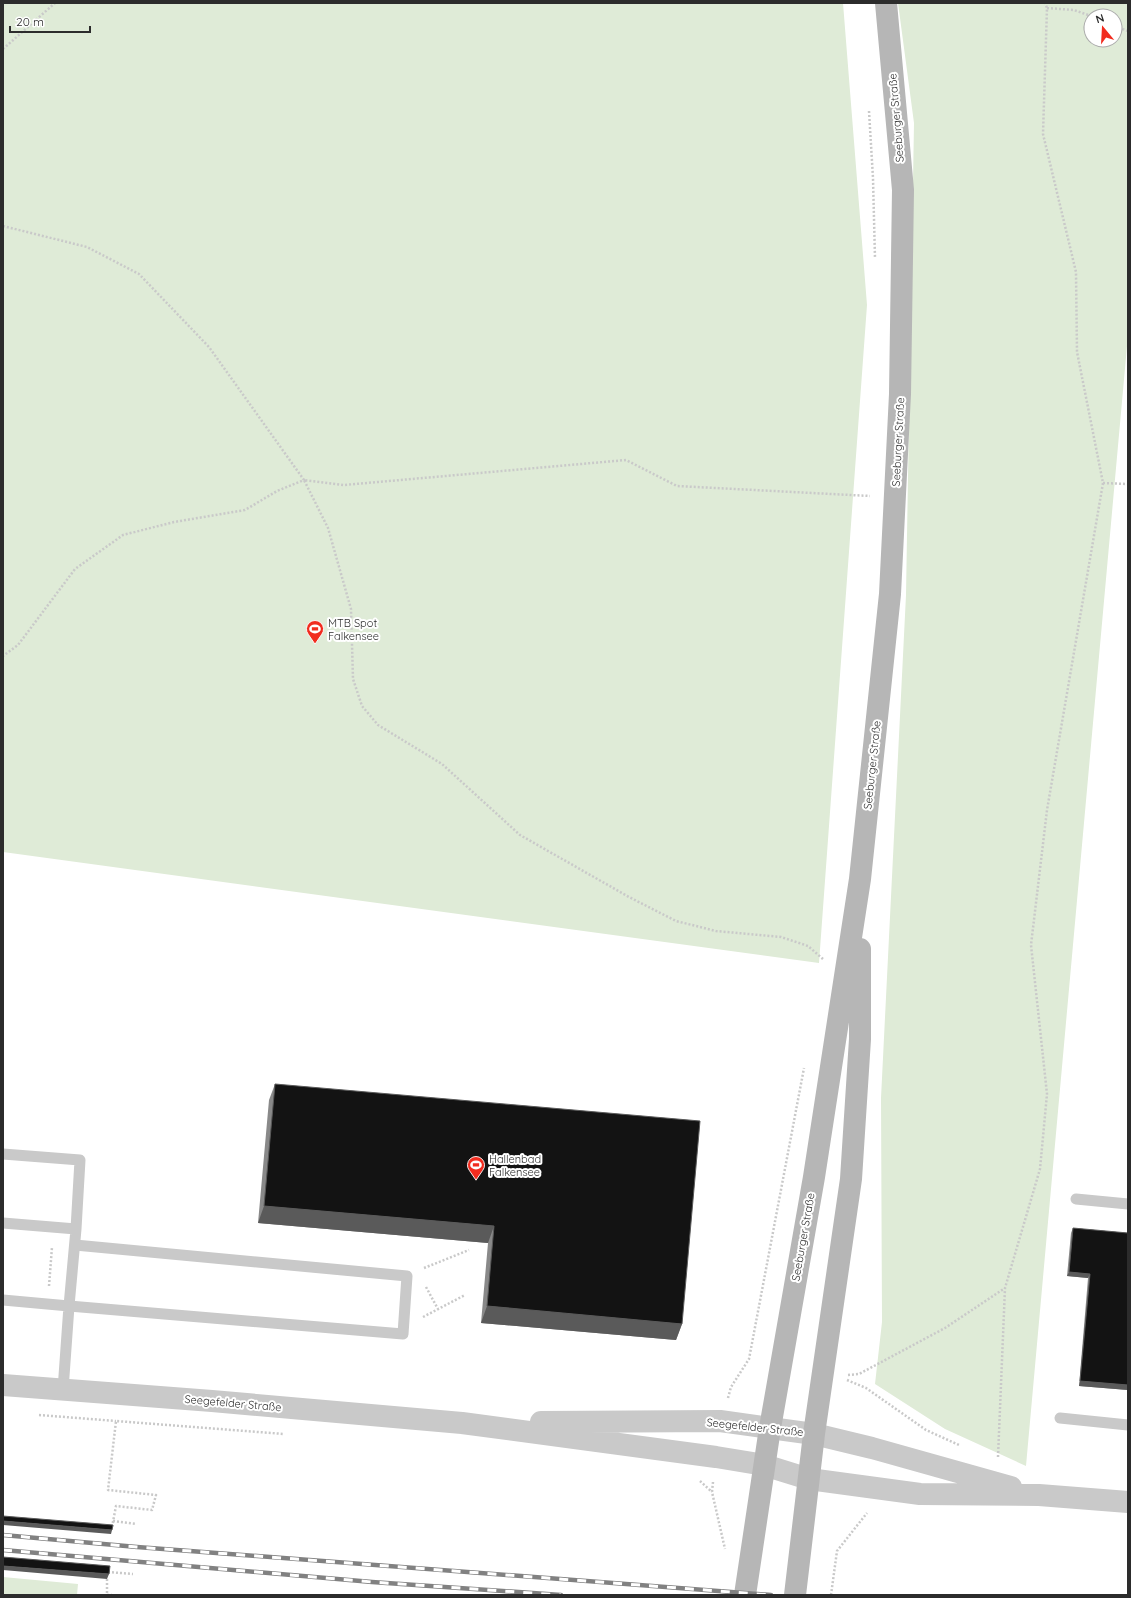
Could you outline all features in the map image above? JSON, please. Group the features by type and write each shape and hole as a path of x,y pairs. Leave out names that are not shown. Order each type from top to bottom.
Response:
{"main road":[{"name":"Seeburger Straße","path":"746,1595 770,1428 814,1176 860,879 890,594 900,394 903,190 886,3"},
{"name":"Seeburger Straße","path":"795,1595 814,1434 830,1374 851,1179 860,1039 860,879"}],"street":[{"name":"Seegefelder Straße","path":"3,1385 212,1401 462,1423 716,1457 764,1466 809,1479 920,1494 1039,1495 1128,1502"},
{"name":"Seegefelder Straße","path":"462,1423 720,1421 814,1434 872,1448 1039,1495"}],"lane":[{"path":"3,1154 80,1160 63,1390"},
{"path":"1076,1199 1128,1204"},
{"path":"3,1223 76,1229"},
{"path":"3,1300 403,1334 407,1276 74,1245"},
{"path":"1060,1418 1128,1424"}],"path":[{"path":"3,50 55,3"},
{"path":"992,1458 998,1460 1005,1288 1040,1169 1047,1094 1030,946 1047,810 1103,483 1077,352 1076,272 1043,134 1047,8 1045,3"},
{"path":"1047,8 1074,10 1083,13"},
{"path":"868,108 873,178 875,262"},
{"path":"3,226 86,247 139,274 209,347 304,480 328,528 351,609 354,679 362,706 378,725 442,764 520,835 669,918 716,931 781,937 808,946 825,960 826,953"},
{"path":"3,656 18,645 75,569 123,535 174,522 245,510 276,491 304,480 344,485 626,460 677,486 870,496 870,503"},
{"path":"1103,483 1128,484"},
{"path":"781,1365 749,1359 804,1068"},
{"path":"407,1276 469,1250"},
{"path":"418,1271 438,1309"},
{"path":"830,1374 859,1374 945,1328 1005,1288"},
{"path":"404,1327 465,1295"},
{"path":"830,1374 866,1388 926,1430 960,1445"},
{"path":"33,1414 131,1422"},
{"path":"111,1529 116,1506 152,1510 156,1495 108,1490 116,1421"},
{"path":"716,1457 712,1492 726,1551"},
{"path":"831,1595 837,1551 868,1512"},
{"path":"113,1521 136,1524"},
{"path":"108,1572 132,1574"},
{"path":"107,1579 107,1595 112,1595"}],"green space":[{"path":"3,3 843,3 867,305 819,963 3,852"},
{"path":"898,3 1128,3 1128,335 1026,1466 945,1429 875,1384 882,1322 881,1098 906,595 914,123"},
{"path":"3,1577 78,1584 77,1595 3,1595"}],"building":[{"name":"Hallenbad Falkensee","path":"275,1084 700,1121 682,1324 487,1306 494,1226 264,1206"},
{"path":"1073,1228 1128,1233 1128,1385 1080,1381 1090,1274 1069,1272"},
{"path":"3,1516 113,1525 112,1530 3,1521"},
{"path":"3,1557 110,1566 109,1574 3,1566"}],"railway":[{"path":"3,1535 137,1547 771,1595"},
{"path":"3,1550 372,1582 561,1595"}],"place":[{"name":"MTB Spot Falkensee","path":"315,644"},
{"name":"Hallenbad Falkensee","path":"476,1180"}]}
